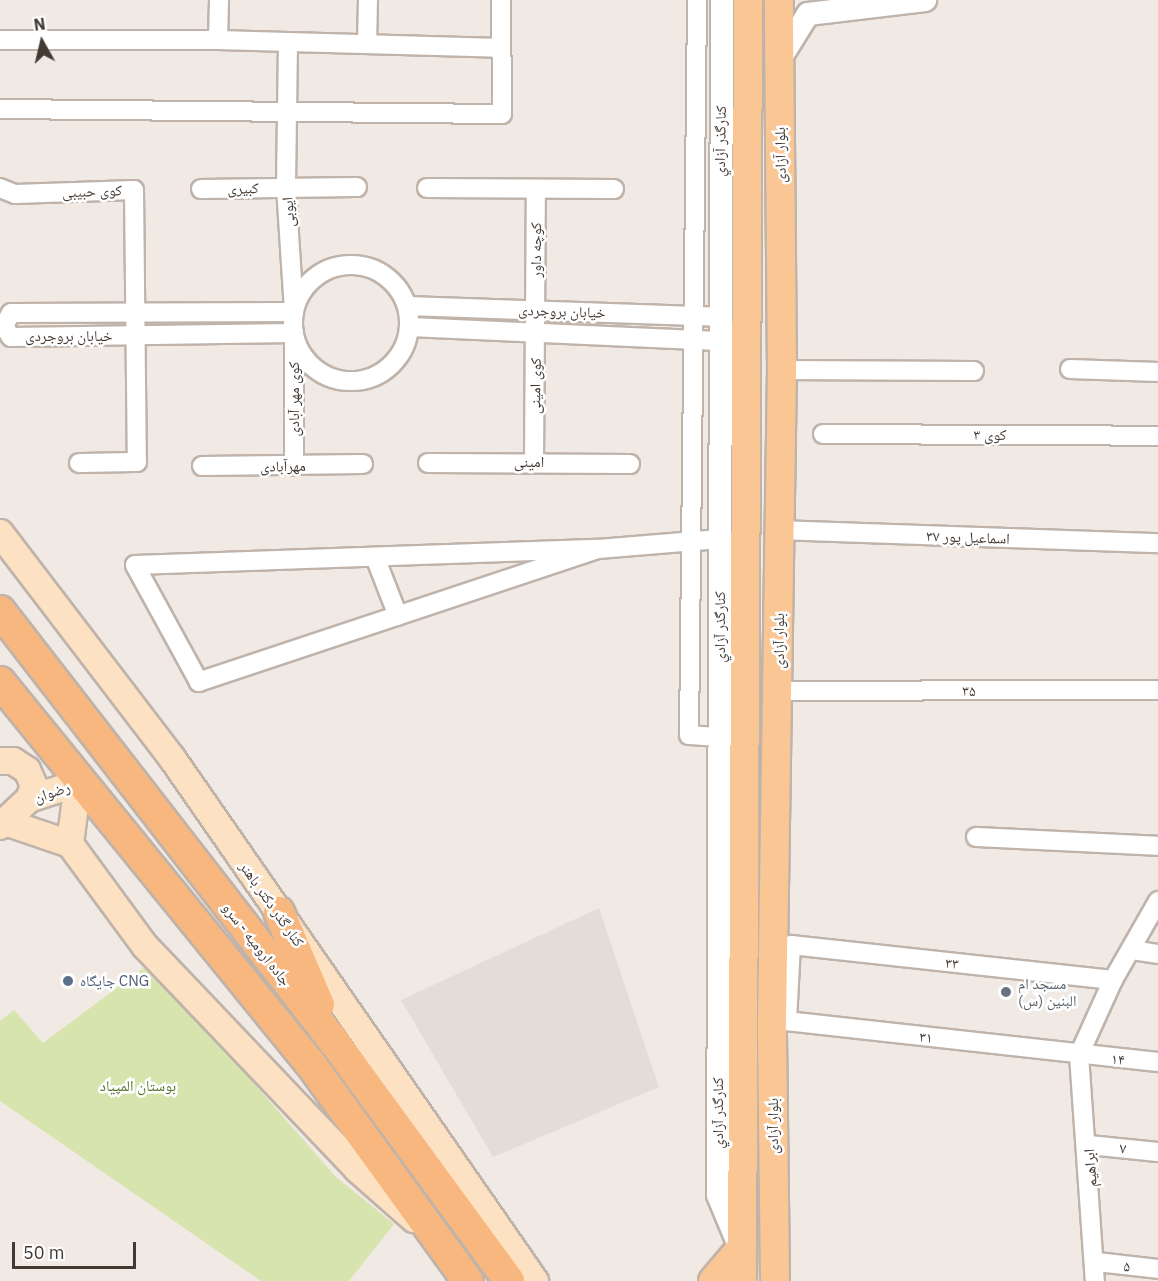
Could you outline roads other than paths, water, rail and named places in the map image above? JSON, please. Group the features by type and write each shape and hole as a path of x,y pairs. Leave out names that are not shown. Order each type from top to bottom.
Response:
{"highway":[{"name":"جاده ارومیه - سرو","path":"0,611 335,1043 509,1281"},
{"path":"0,682 78,783 310,1063 468,1281"},
{"path":"279,912 335,1043"}],"main road":[{"name":"بلوار آزادی","path":"742,1281 740,1249 737,333 748,0"},
{"name":"بلوار آزادی","path":"775,1281 780,1021 779,530 782,370 779,0"},
{"name":"کنار گذر دکتر باهنر","path":"0,533 172,758 536,1281"},
{"path":"0,761 13,761 27,770 34,786 30,799"},
{"path":"70,844 78,783"},
{"name":"رضوان","path":"3,824 30,799 78,783"},
{"path":"3,824 70,844 146,946 357,1169 446,1248"},
{"path":"713,1281 740,1249"}],"street":[{"path":"218,40 219,0"},
{"path":"367,44 368,0"},
{"path":"0,109 502,114 501,0"},
{"path":"698,0 692,316 689,735 719,737"},
{"name":"کنارگذر آزادي","path":"718,317 722,0"},
{"path":"780,59 803,7 925,0"},
{"path":"0,40 218,40 500,48"},
{"name":"ایوبی","path":"288,42 286,187 294,312"},
{"name":"کبیری","path":"201,189 357,187"},
{"name":"کوی حبیبی","path":"0,188 15,194 134,190 134,314"},
{"path":"428,188 614,189"},
{"name":"کوچه داور","path":"536,189 536,310"},
{"path":"348,265 385,275 407,306 410,327 396,361 364,380 345,381 319,371 300,351 294,333 294,312 313,279 348,265"},
{"name":"خیابان بروجردی","path":"407,306 718,317"},
{"name":"کوی امینی","path":"534,461 536,310"},
{"name":"خیابان بروجردی","path":"294,312 11,313 4,326 11,337 294,333"},
{"path":"79,463 137,462 134,314"},
{"path":"718,317 737,333"},
{"name":"خیابان بروجردی","path":"410,327 536,331 693,342 737,333"},
{"name":"کوی مهر آبادی","path":"294,333 294,466"},
{"name":"کنارگذر آزادي","path":"737,333 720,539 718,1195 740,1249"},
{"path":"1070,369 1158,372"},
{"path":"782,370 974,371"},
{"name":"کوی ۳","path":"823,434 1158,436"},
{"name":"امینی","path":"428,463 534,461 630,464"},
{"name":"مهرآبادی","path":"202,466 363,464"},
{"name":"اسماعیل پور ۳۷","path":"779,530 1158,543"},
{"path":"598,549 199,682 135,565 598,549 720,539"},
{"path":"375,557 399,616"},
{"name":"۳۵","path":"780,691 1158,690"},
{"path":"976,837 1158,846"},
{"path":"1079,1055 1113,980 1158,901"},
{"name":"۳۳","path":"780,1021 791,945 1113,980"},
{"path":"1132,950 1158,954"},
{"name":"۳۱","path":"780,1021 1079,1055"},
{"name":"۱۴","path":"1079,1055 1158,1062"},
{"name":"ابراهیم","path":"1079,1055 1089,1145 1097,1262 1095,1281"},
{"name":"۷","path":"1089,1145 1158,1152"},
{"name":"۵","path":"1097,1262 1158,1269"}],"place":[{"name":"جایگاه CNG","path":"68,981"},
{"name":"مسجد ام البنین (س)","path":"1006,992"}],"park label":[{"name":"بوستان المپیاد","path":"138,1086"}]}
